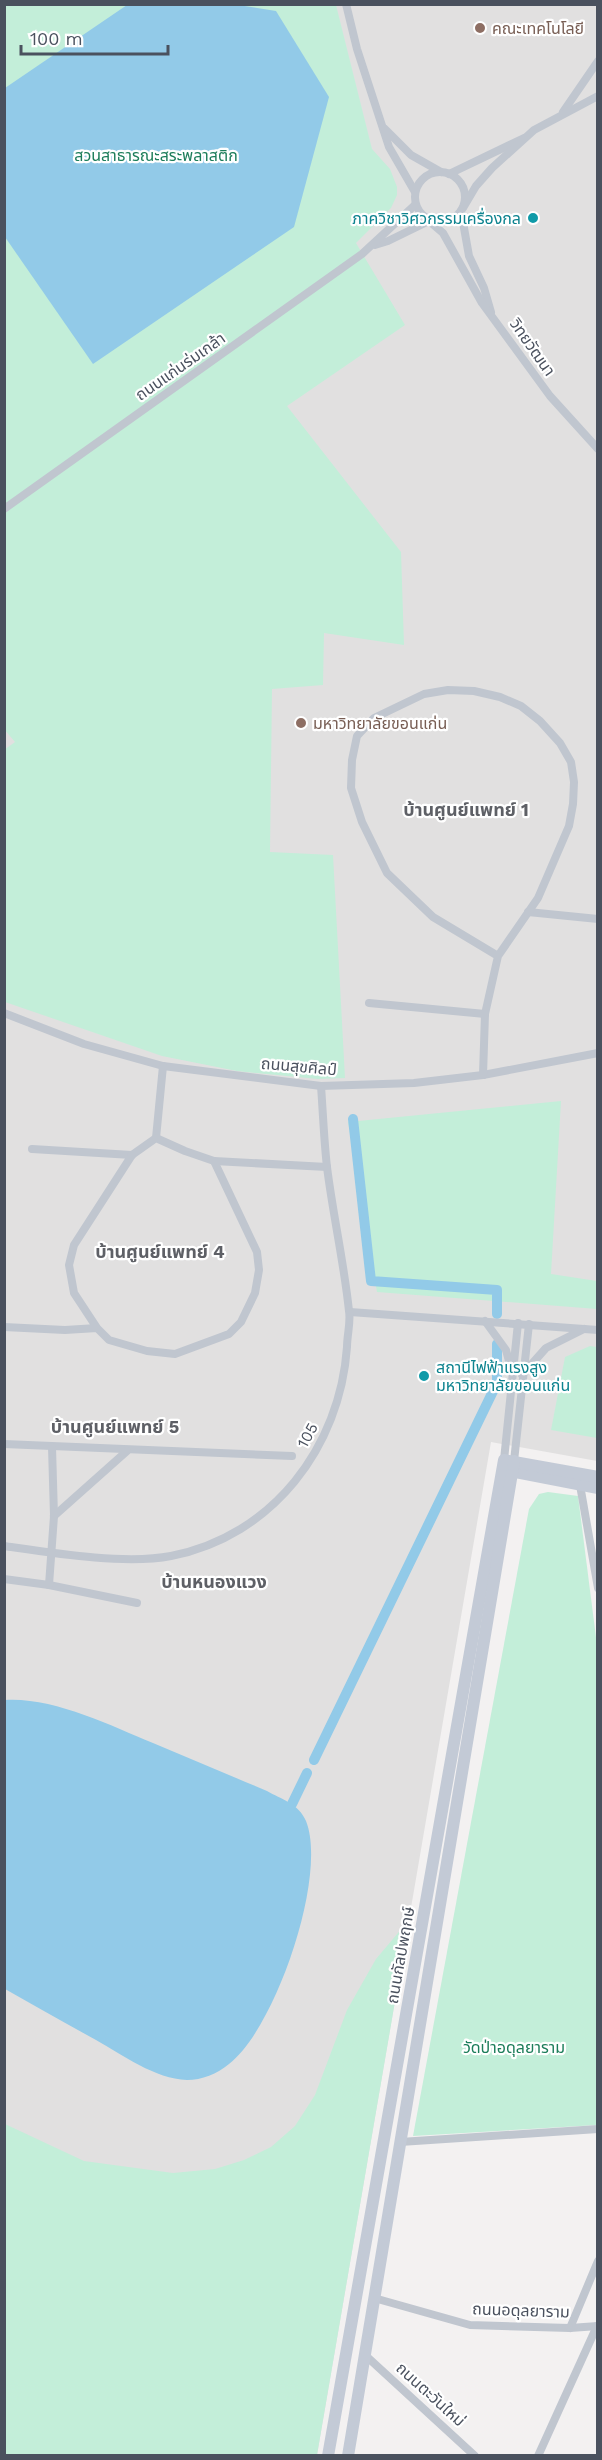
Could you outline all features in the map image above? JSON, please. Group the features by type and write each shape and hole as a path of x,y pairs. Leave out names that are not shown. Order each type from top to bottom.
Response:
{"main road":[{"path":"508,1466 597,1477"},
{"path":"508,1466 597,1488"},
{"name":"ถนนกัลปพฤกษ์","path":"328,2456 508,1466"},
{"name":"ถนนกัลปพฤกษ์","path":"348,2456 424,2005 508,1466"},
{"path":"409,2001 424,2005"}],"street":[{"path":"346,4 389,147 415,192"},
{"path":"561,115 597,61"},
{"path":"527,136 476,186 456,217 443,223 429,221 418,212 415,206 415,192 417,185 427,175 446,173 527,136 597,96"},
{"path":"381,125 409,153 455,177 464,188 465,201 462,209 469,255 484,288 492,315"},
{"path":"372,246 415,206"},
{"path":"372,246 388,241 429,221"},
{"name":"วิทยวัฒนา","path":"429,221 443,233 482,303 550,396 597,448"},
{"name":"ถนนแก่นร่มเกล้า","path":"4,509 372,246"},
{"path":"483,1075 485,1014 498,956 537,898 569,826 573,804 571,762 560,743 540,721 521,706 500,697 474,691 448,690 424,694 374,718 357,736 352,760 351,788 362,822 387,873 433,917 498,956"},
{"path":"528,912 597,919"},
{"path":"369,1003 485,1014"},
{"name":"ถนนสุขศิลป์","path":"4,1012 84,1044 163,1066 321,1086 414,1083 483,1075 597,1053"},
{"path":"163,1066 156,1138 132,1155 74,1245 69,1264 74,1293 97,1328 110,1340 147,1351 175,1354 229,1334 241,1322 255,1293 260,1270 257,1252 214,1161"},
{"name":"105","path":"4,1546 52,1553 136,1559 170,1556 224,1538 266,1512 298,1479 324,1437 342,1387 350,1312 327,1167 321,1086"},
{"path":"156,1138 214,1161 327,1167"},
{"path":"32,1149 132,1155"},
{"path":"350,1312 597,1330"},
{"path":"486,1321 506,1350 512,1374"},
{"path":"508,1466 512,1374 518,1323"},
{"path":"508,1466 529,1324"},
{"path":"4,1327 65,1330 97,1328"},
{"path":"522,1375 546,1348 584,1329"},
{"path":"4,1444 127,1451 292,1456"},
{"path":"50,1585 54,1516 52,1447"},
{"path":"54,1516 127,1451"},
{"path":"580,1485 597,1588"},
{"path":"4,1579 50,1585 137,1603"},
{"path":"400,2142 597,2129"},
{"path":"570,2328 597,2260"},
{"name":"ถนนอดุลยาราม","path":"374,2298 470,2325 570,2328 597,2326"},
{"path":"538,2456 597,2326"},
{"name":"ถนนตะวันใหม่","path":"365,2355 475,2456"}],"shaded area":[{"name":"มหาวิทยาลัยขอนแก่น","path":"5,5 597,5 597,1461 491,1442 317,2455 5,2456"}],"green space":[{"path":"4,5 336,5 372,149 390,169 397,187 397,195 391,208 356,243 405,325 287,406 401,552 404,645 324,633 323,685 272,689 270,852 333,855 345,1078 318,1079 237,1071 162,1056 5,1002 4,750 15,742 4,729"},
{"path":"561,1101 551,1274 597,1281 597,1309 377,1292 348,1122"},
{"path":"590,1346 597,1347 597,1438 551,1430 565,1357"},
{"name":"วัดป่าอดุลยาราม","path":"548,1492 578,1496 598,1653 597,2125 413,2136 529,1509 539,1494"},
{"path":"409,1920 317,2455 5,2455 5,2124 84,2161 173,2173 215,2169 244,2160 271,2147 295,2126 315,2095 347,2010 376,1959"}],"water":[{"name":"สวนสาธารณะสระพลาสติก","path":"127,5 238,5 276,11 329,97 294,227 93,364 5,237 5,88"},
{"path":"5,1700 42,1703 99,1721 267,1791 289,1803 303,1815 311,1846 310,1877 293,1950 264,2019 246,2046 219,2071 204,2078 187,2080 175,2079 151,2071 5,1989"}],"waterway":[{"path":"353,1119 371,1281 497,1290 497,1314"},
{"path":"314,1760 497,1383 497,1344"},
{"path":"292,1804 307,1773"}],"place":[{"name":"คณะเทคโนโลยี","path":"480,28"},
{"name":"ภาควิชาวิศวกรรมเครื่องกล","path":"533,218"},
{"name":"มหาวิทยาลัยขอนแก่น","path":"301,723"},
{"name":"สถานีไฟฟ้าแรงสูง มหาวิทยาลัยขอนแก่น","path":"424,1376"}],"district":[{"name":"บ้านศูนย์แพทย์ 1","path":"466,810"},
{"name":"บ้านศูนย์แพทย์ 4","path":"160,1252"},
{"name":"บ้านศูนย์แพทย์ 5","path":"115,1427"},
{"name":"บ้านหนองแวง","path":"214,1582"}]}
